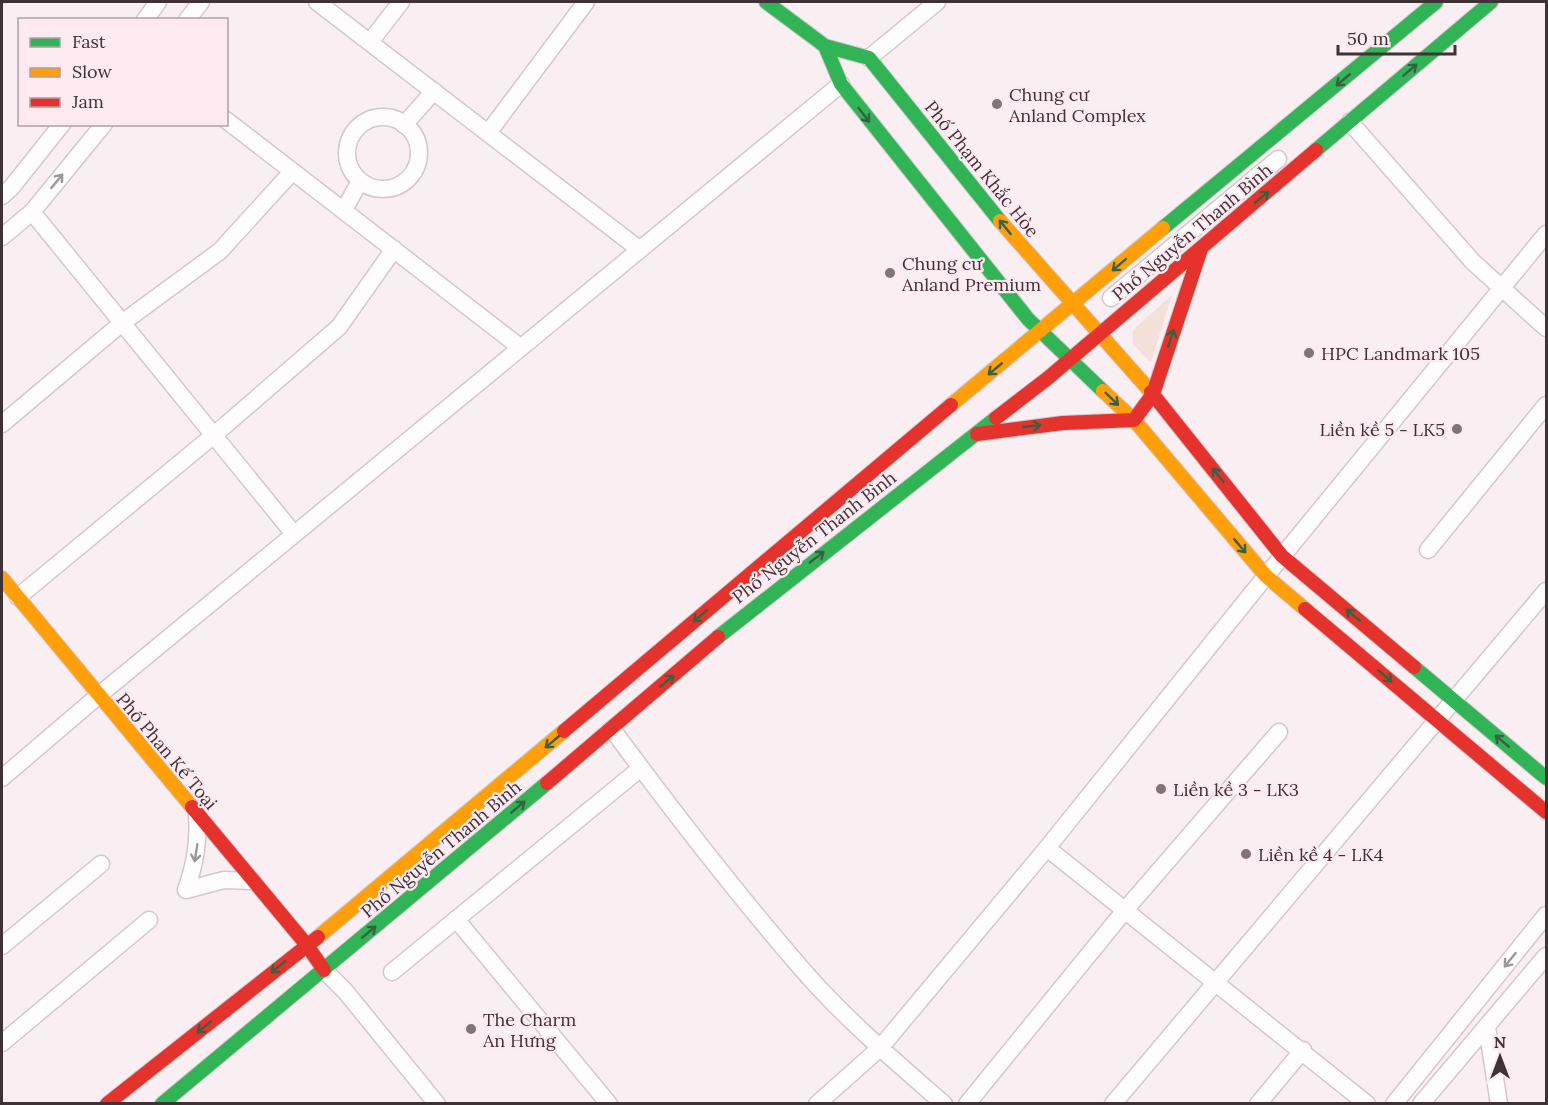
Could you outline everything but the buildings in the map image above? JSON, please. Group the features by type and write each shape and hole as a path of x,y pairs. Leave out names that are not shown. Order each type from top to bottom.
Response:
{"main road":[{"path":"766,2 825,46 869,58"},
{"name":"Phố Nguyễn Thanh Bình","path":"107,1104 382,885 831,504 1041,333 1163,226 1256,153 1436,2"},
{"name":"Phố Nguyễn Thanh Bình","path":"162,1104 612,729 745,614 1099,334 1491,2"},
{"path":"825,46 841,84 1041,333 1134,420 1266,576 1546,812"},
{"path":"841,84 869,58"},
{"name":"Phố Phạm Khắc Hòe","path":"869,58 1072,306 1153,394 1282,556 1546,778"},
{"path":"1134,420 1153,394 1201,248"},
{"path":"974,435 1063,423 1134,420"},
{"name":"Phố Phan Kế Toại","path":"2,578 306,944 324,970"}],"street":[{"path":"146,18 158,2"},
{"path":"189,18 201,2"},
{"path":"316,2 639,249"},
{"path":"370,42 401,2"},
{"path":"488,133 586,2"},
{"path":"869,58 936,2"},
{"path":"2,778 98,696 841,84"},
{"path":"404,125 434,91"},
{"path":"393,118 412,130 420,152 414,174 396,188 373,189 360,181 354,176 346,155 352,133 370,119 393,118"},
{"path":"228,122 520,347"},
{"path":"1350,122 1473,262 1546,328"},
{"path":"2,196 60,126"},
{"path":"2,237 32,212 102,126"},
{"path":"1111,298 1278,159"},
{"path":"2,424 122,323 220,251 292,172"},
{"path":"344,210 360,181"},
{"path":"32,212 294,534"},
{"path":"817,1104 880,1048 1047,849 1282,556 1546,234"},
{"path":"18,597 214,435 339,327 394,249"},
{"path":"1428,550 1546,405"},
{"path":"1113,1104 1218,983 1546,591"},
{"path":"612,729 809,977 880,1048 944,1104"},
{"path":"967,1104 1126,909 1279,732"},
{"path":"392,972 641,768"},
{"path":"197,815 199,838 186,890 224,879 252,881"},
{"path":"1047,849 1303,1050 1367,1104"},
{"path":"2,946 101,864"},
{"path":"1394,1104 1546,915"},
{"path":"456,919 609,1104"},
{"path":"2,1043 149,920"},
{"path":"1421,1104 1546,956"},
{"path":"324,970 345,991 437,1104"},
{"path":"182,1072 258,1008"},
{"path":"1487,1027 1498,1104"},
{"path":"1258,1104 1303,1050"}],"shaded area":[{"path":"1172,295 1151,361 1149,361 1133,344 1133,330"}],"traffic: fast":[{"path":"766,2 825,46 869,58 1000,221"},
{"path":"1163,228 1436,2"},
{"path":"1316,150 1491,2"},
{"path":"825,46 841,84 1028,319 1103,391"},
{"path":"718,637 996,418"},
{"path":"1414,667 1546,778"},
{"path":"162,1104 547,783"}],"traffic: slow":[{"path":"1000,221 1151,392"},
{"path":"951,405 1163,228"},
{"path":"1103,391 1134,420 1266,576 1305,609"},
{"path":"2,578 192,807"},
{"path":"318,937 564,731"}],"traffic: jam":[{"path":"996,418 1048,378 1316,150"},
{"path":"977,434 1063,423 1134,420 1153,394 1201,249"},
{"path":"1151,392 1282,556 1414,667"},
{"path":"564,731 951,405"},
{"path":"1305,609 1546,812"},
{"path":"547,783 718,637"},
{"path":"192,807 306,944 324,970"},
{"path":"107,1104 318,937"}],"place":[{"name":"Chung cư Anland Complex","path":"997,104"},
{"name":"Chung cư Anland Premium","path":"890,273"},
{"name":"HPC Landmark 105","path":"1309,353"},
{"name":"Liền kề 5 - LK5","path":"1457,429"},
{"name":"Liền kề 3 - LK3","path":"1161,789"},
{"name":"Liền kề 4 - LK4","path":"1246,854"},
{"name":"The Charm An Hưng","path":"471,1029"}]}
